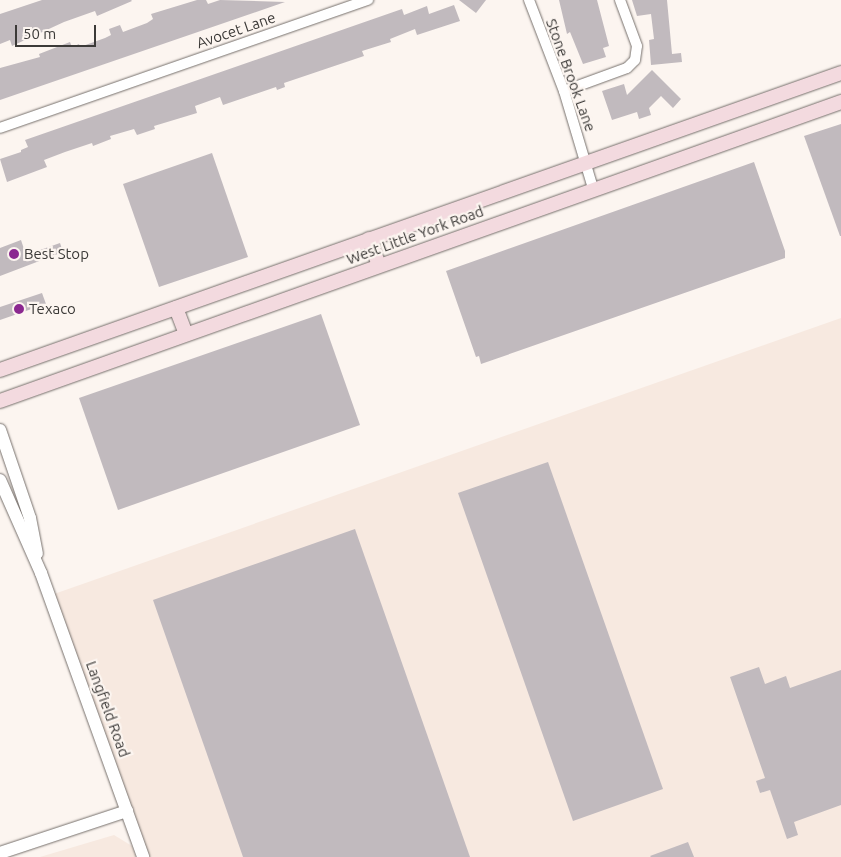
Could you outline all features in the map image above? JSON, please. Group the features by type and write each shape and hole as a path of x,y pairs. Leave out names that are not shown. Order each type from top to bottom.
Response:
{"main road":[{"name":"West Little York Road","path":"0,370 841,73"},
{"name":"West Little York Road","path":"0,400 593,188 841,102"},
{"path":"369,239 379,265"},
{"path":"176,308 186,334"}],"street":[{"name":"Avocet Lane","path":"0,128 368,0"},
{"name":"Stone Brook Lane","path":"529,0 564,91 593,188"},
{"path":"564,91 627,68 636,60 636,46 620,0"},
{"name":"Langfield Road","path":"0,430 30,518 41,573"},
{"name":"Langfield Road","path":"0,480 41,573 143,857"},
{"path":"0,853 127,811"}],"shaded area":[{"path":"841,318 841,857 147,857 54,594"},
{"path":"114,835 132,846 136,857 40,857"}],"building":[{"path":"42,0 132,1 97,16 95,11 64,22 12,46 10,40 0,44 0,14"},
{"path":"197,0 206,0 208,4 220,0 285,2 0,100 0,68 40,57 39,54 70,42 72,47 79,44 80,47 111,35 109,29 120,25 123,32 147,23 153,19 151,14"},
{"path":"459,0 486,0 476,13"},
{"path":"559,0 597,0 609,46 603,48 606,57 583,64 570,32 567,34"},
{"path":"632,0 667,0 672,54 681,53 682,62 651,65 649,40 654,39 651,14 637,16"},
{"path":"454,5 460,21 417,35 415,29 390,39 391,42 362,51 364,56 284,83 285,87 277,90 276,87 223,105 220,97 195,106 197,113 154,126 155,129 137,135 134,129 110,136 111,139 93,146 92,143 44,160 47,167 7,182 0,159 21,152 21,150 28,147 25,140 402,9 404,15 427,6 429,14"},
{"path":"652,70 681,99 673,108 661,96 649,108 651,115 639,119 637,112 612,120 602,91 624,84 627,95"},
{"path":"841,124 841,236 840,236 804,136"},
{"path":"212,153 248,257 159,287 123,184"},
{"path":"754,162 785,251 785,258 481,364 479,356 476,357 446,271"},
{"path":"21,240 26,255 60,243 63,252 0,276 0,248"},
{"path":"42,293 46,304 0,320 0,307"},
{"path":"321,314 360,425 118,510 79,398"},
{"path":"548,462 663,789 573,821 458,493"},
{"path":"355,529 470,857 243,857 153,600"},
{"path":"759,667 765,684 786,676 790,688 841,670 841,805 794,822 798,835 787,839 770,790 760,793 756,781 765,778 730,677"},
{"path":"688,842 694,857 650,856"}],"place":[{"name":"Best Stop","path":"14,254"},
{"name":"Texaco","path":"19,309"}]}
